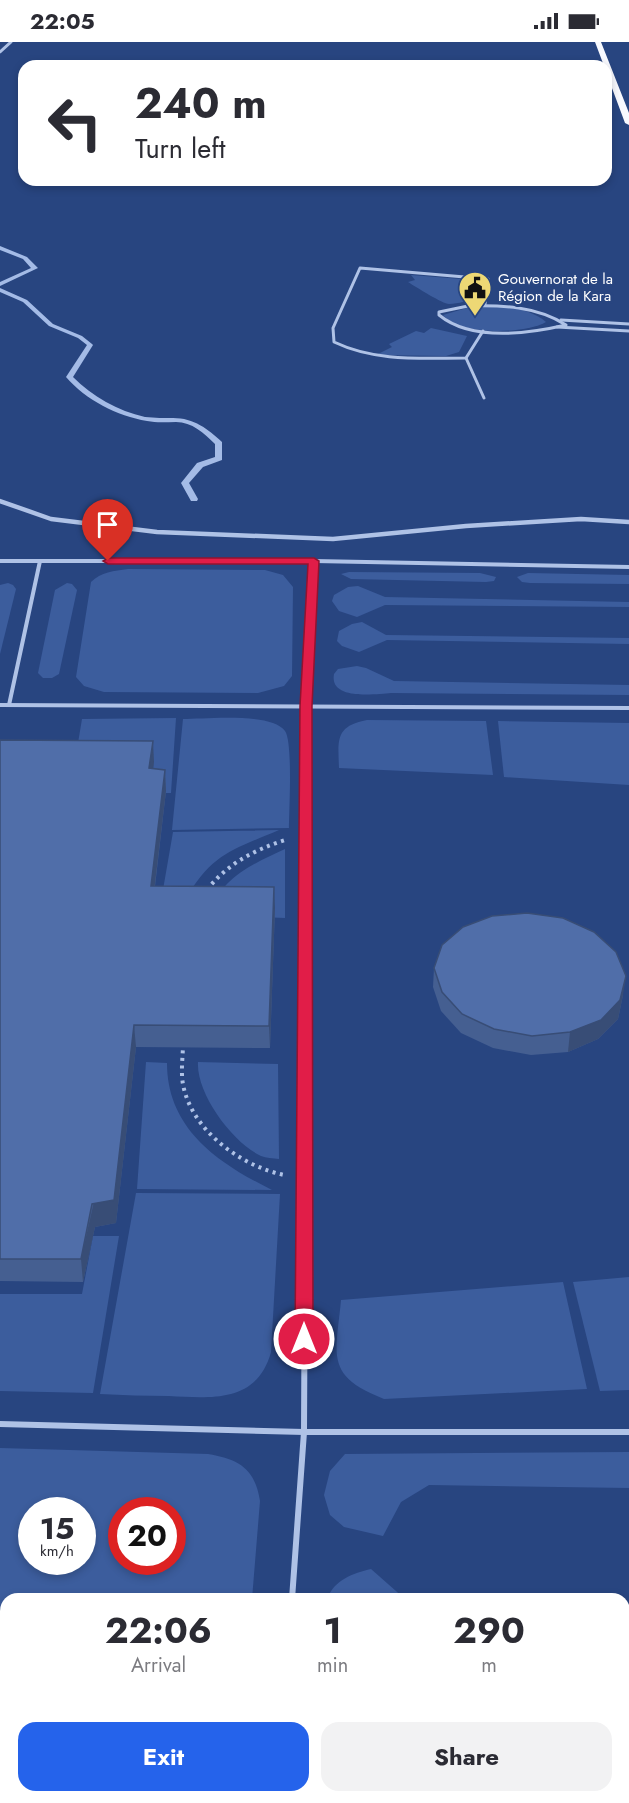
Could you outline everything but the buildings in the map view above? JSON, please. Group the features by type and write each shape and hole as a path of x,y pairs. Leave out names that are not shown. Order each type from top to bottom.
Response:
{"highway":[{"path":"598,42 605,60"},
{"path":"612,79 629,123"}],"street":[{"path":"0,52 11,42"},
{"path":"0,501 51,519 157,532 333,539 466,526 581,519 629,522"}],"lane":[{"path":"466,358 368,356 345,349 334,342 333,328 360,268 488,279 485,304"},
{"path":"561,320 566,325 506,333 459,328 439,315 447,308 485,304 512,307 561,320 629,324"},
{"path":"557,327 629,331"},
{"path":"466,358 483,332"},
{"path":"466,358 484,398"},
{"path":"0,561 314,561 629,567"},
{"path":"9,705 40,561"},
{"path":"292,1593 304,1432 306,706 314,561"},
{"path":"0,705 629,708"},
{"path":"0,1424 304,1432 629,1432"}],"path":[{"path":"202,897 212,881 233,862 274,843 306,834"},
{"path":"183,1033 184,1091 197,1116 215,1139 246,1164 276,1174 305,1176"}],"shaded area":[{"path":"411,275 474,280 481,285 478,298 446,303 408,282 415,280"},
{"path":"470,307 520,310 538,316 546,322 509,331 478,330 451,322 443,315"},
{"path":"431,328 467,336 459,352 446,356 376,355 392,347 389,344 416,331 424,333"},
{"path":"128,569 265,570 283,575 293,587 292,676 284,686 258,693 104,692 84,686 76,677 91,582 103,574"},
{"path":"349,572 480,573 496,577 494,581 486,582 351,579 341,574"},
{"path":"528,573 629,575 629,584 530,583 522,582 517,577"},
{"path":"8,583 16,589 0,654 0,585"},
{"path":"67,583 72,584 77,590 59,674 52,678 43,678 38,673 55,590"},
{"path":"358,586 385,597 629,602 629,607 385,605 357,617 339,611 332,601 334,595 348,587"},
{"path":"362,622 386,635 629,638 629,644 387,640 359,652 342,646 337,641 339,631"},
{"path":"357,666 394,681 629,685 629,695 391,693 365,695 346,692 334,683 334,674 338,669"},
{"path":"176,718 171,793 162,793 150,788 154,762 75,761 82,719"},
{"path":"183,719 252,719 278,725 285,731 290,762 289,828 172,830"},
{"path":"367,720 486,721 493,775 339,768 339,742 344,730"},
{"path":"498,721 629,723 629,785 504,777"},
{"path":"279,830 224,855 204,873 184,901 160,907 173,832"},
{"path":"285,849 285,918 211,915 221,891 229,882 250,867"},
{"path":"146,1062 167,1063 169,1087 176,1107 200,1142 234,1169 272,1190 137,1189"},
{"path":"198,1062 278,1064 279,1159 267,1158 250,1150 228,1129 203,1088"},
{"path":"136,1193 280,1194 271,1352 264,1369 255,1381 244,1389 231,1394 201,1397 100,1394"},
{"path":"93,1236 119,1236 93,1393 0,1391 0,1294 82,1294"},
{"path":"629,1277 629,1390 600,1391 573,1282"},
{"path":"563,1282 587,1389 384,1399 351,1382 338,1362 337,1335 341,1300"},
{"path":"0,1448 208,1454 228,1459 243,1467 254,1480 260,1501 252,1593 0,1593"},
{"path":"629,1452 629,1488 429,1485 401,1502 383,1536 344,1527 330,1515 324,1495 330,1471 345,1454"},
{"path":"371,1569 398,1593 330,1593 339,1582"}],"waterway":[{"path":"0,248 25,258 35,268 0,284"},
{"path":"0,290 25,301 51,325 80,337 90,345 69,377 85,392 105,404 136,417 192,423 219,444 219,458 200,465 185,483 194,499"}],"place":[{"name":"Gouvernorat de la Région de la Kara","path":"475,317"}],"route":[{"path":"108,561 314,561 306,706 304,1339"}]}
